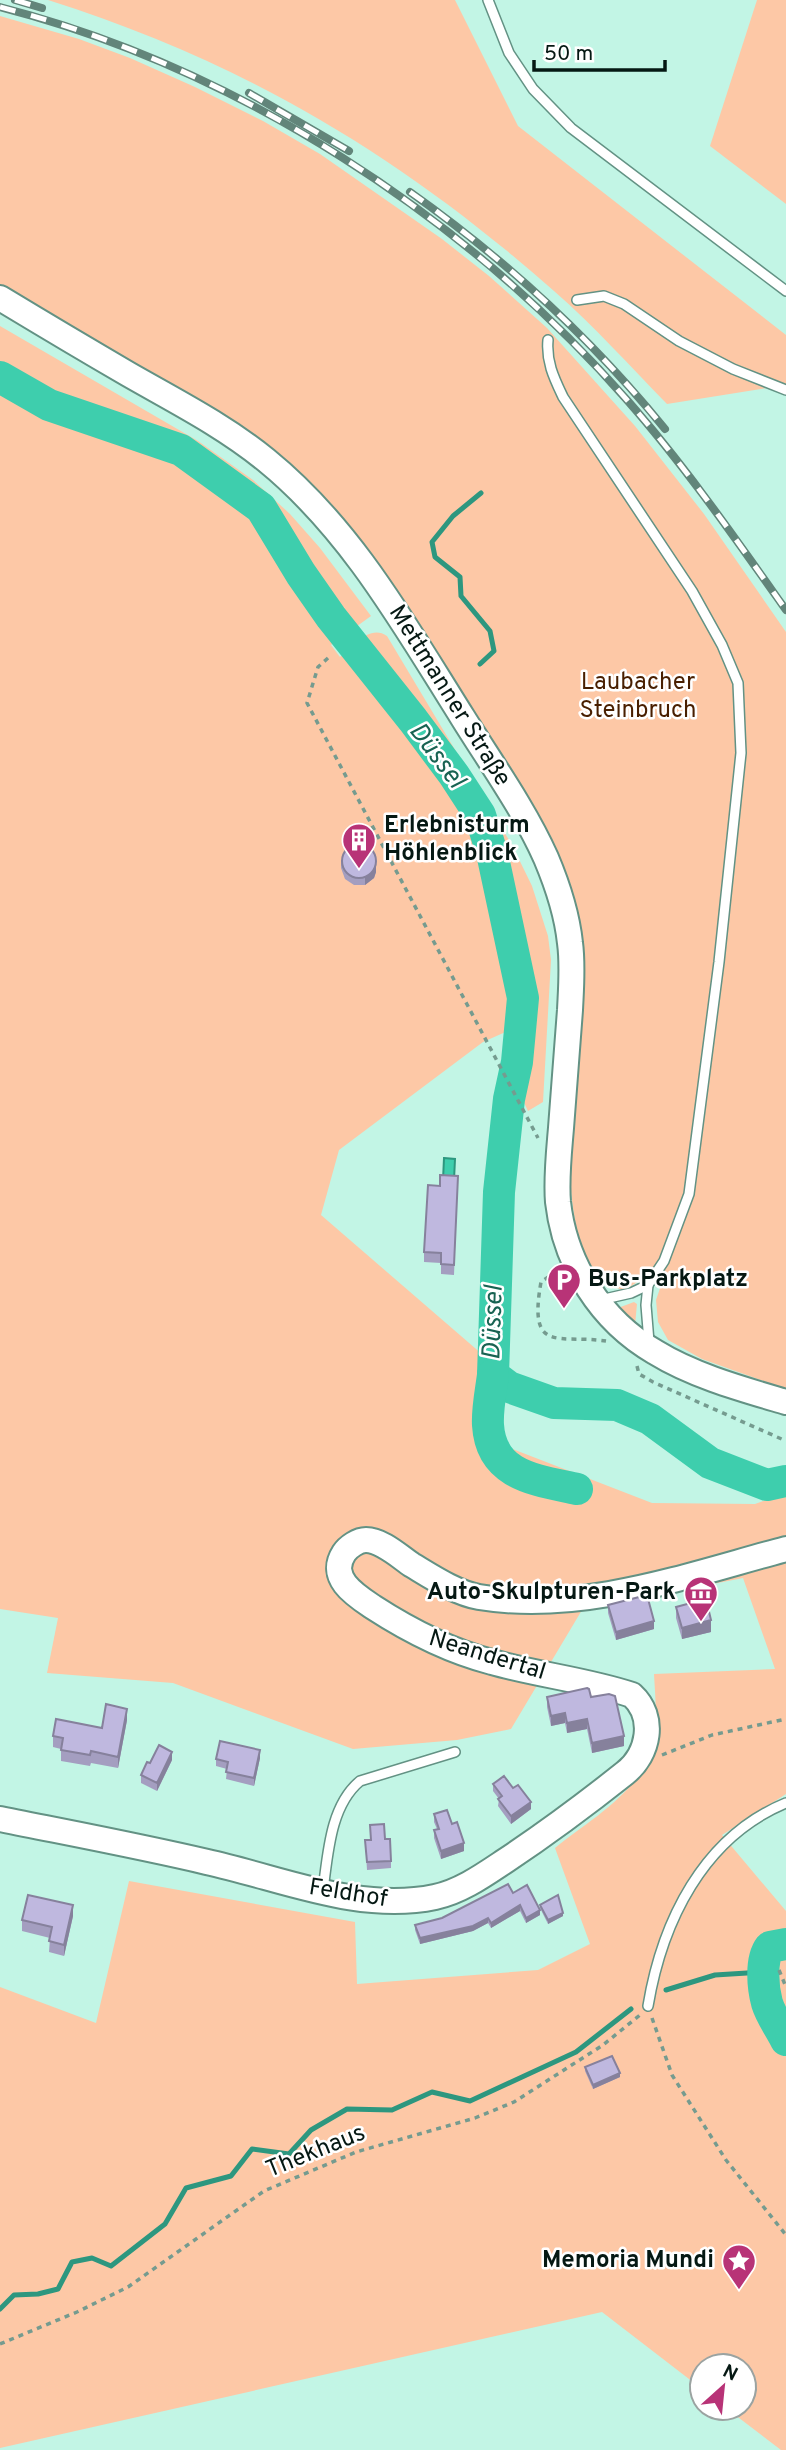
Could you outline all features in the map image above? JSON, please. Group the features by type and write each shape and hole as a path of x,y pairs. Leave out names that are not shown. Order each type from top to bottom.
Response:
{"main road":[{"name":"Mettmanner Straße","path":"0,298 129,375 215,422 266,460 306,496 365,565 521,812 545,857 562,902 570,943 571,980 558,1200 566,1241 580,1273 597,1301 621,1328 642,1361 706,1376 786,1402"},
{"name":"Neandertal","path":"646,1740 645,1712 632,1695 491,1662 422,1636 358,1597 347,1587 339,1569 344,1553 358,1542 367,1540 390,1550 449,1586 475,1597 532,1603 573,1599 671,1580 786,1549"},
{"name":"Feldhof","path":"0,1819 209,1862 323,1892 398,1902 438,1897 477,1880 581,1809 631,1768 646,1740"}],"lane":[{"path":"488,0 509,53 533,89 571,128 786,291"},
{"path":"577,300 604,296 624,304 679,341 711,358 786,390"},
{"path":"548,340 546,353 549,369 563,397 692,591 722,645 738,683 741,752 695,1159 689,1194 676,1234 664,1261 648,1285 642,1361"},
{"path":"597,1301 631,1293 648,1285"},
{"path":"323,1892 332,1835 339,1808 348,1790 360,1781 455,1752"},
{"path":"648,2006 664,1938 682,1898 695,1878 742,1829 786,1802"}],"path":[{"path":"328,658 318,667 307,703 534,1131"},
{"path":"556,1267 557,1272 541,1282 538,1299 540,1323 548,1336 559,1340 604,1340 614,1346"},
{"path":"642,1361 641,1376 786,1441"},
{"path":"631,1768 712,1735 786,1718"},
{"path":"779,1970 786,1987"},
{"path":"648,2006 673,2075 726,2160 786,2235"},
{"name":"Thekhaus","path":"0,2344 128,2287 264,2191 356,2152 475,2118 514,2102 603,2045 648,2006"}],"green space":[{"path":"48,0 455,0 518,126 786,335 786,385 667,404 598,332 554,291 438,197 378,156 254,83 188,52"},
{"path":"757,0 786,0 786,204 710,146"},
{"name":"Laubacher Steinbruch","path":"0,16 79,39 130,58 263,121 320,154 442,239 489,276 547,328 635,426 704,514 786,632 786,1389 702,1359 668,1340 658,1322 656,1300 665,1274 656,1270 625,1290 600,1281 589,1266 575,1218 569,1159 569,1131 576,1089 580,987 528,808 403,600 346,528 312,491 0,290"},
{"path":"0,326 198,441 253,480 290,514 320,548 371,616 331,645 340,657 368,634 381,633 387,636 512,845 532,886 548,936 551,960 543,1102 528,1111 507,1067 510,1030 483,1042 339,1150 321,1215 483,1355 487,1439 652,1503 755,1504 786,1493 786,1794 722,1835 786,1911 786,2450 781,2450 744,2422 758,2422 758,2352 688,2352 688,2378 602,2312 0,2448 0,1987 96,2023 129,1881 355,1922 357,1984 538,1970 590,1944 555,1848 617,1799 643,1769 651,1752 655,1733 654,1674 775,1669 743,1578 582,1610 511,1729 457,1740 353,1749 173,1683 47,1673 58,1618 0,1609"},
{"path":"634,1302 637,1304 635,1325 618,1308"}],"shaded area":[{"path":"444,1158 455,1159 454,1180 443,1180"}],"building":[{"name":"Erlebnisturm Höhlenblick","path":"359,844 371,849 376,861 371,873 359,878 347,873 342,861 347,849"},
{"path":"440,1175 458,1176 454,1265 441,1264 441,1253 424,1252 428,1185 440,1186"},
{"path":"647,1595 654,1621 616,1632 608,1605"},
{"path":"706,1599 711,1620 682,1628 676,1607"},
{"path":"587,1688 591,1697 609,1694 615,1696 624,1736 592,1743 587,1719 567,1723 565,1713 551,1716 547,1697"},
{"path":"106,1704 127,1709 118,1757 91,1751 90,1755 61,1750 63,1738 53,1736 56,1719 102,1728"},
{"path":"220,1741 260,1750 254,1778 226,1772 228,1762 216,1759"},
{"path":"159,1745 172,1752 157,1783 141,1775"},
{"path":"504,1776 513,1788 518,1785 531,1802 511,1816 498,1799 502,1796 493,1784"},
{"path":"447,1810 452,1824 457,1822 464,1843 441,1851 434,1830 439,1829 434,1814"},
{"path":"384,1824 385,1839 390,1839 391,1861 367,1862 365,1840 371,1840 370,1825"},
{"path":"508,1884 513,1893 527,1885 540,1910 526,1918 520,1905 491,1923 488,1918 473,1926 420,1938 415,1925 442,1918"},
{"path":"28,1895 73,1905 64,1945 49,1941 52,1927 22,1920"},
{"path":"558,1895 563,1913 548,1920 540,1905"},
{"path":"612,2056 620,2073 593,2085 585,2067"}],"waterway":[{"name":"Düssel","path":"0,377 49,405 181,450 261,508 331,617 413,720 480,815 492,853 523,998 499,1192 493,1375 509,1387 554,1403 617,1405 650,1419 710,1463 767,1485 786,1481"},
{"path":"480,664 494,651 490,631 461,596 460,577 435,557 432,542 453,516 481,493"},
{"name":"Düssel","path":"493,1375 488,1425 497,1455 518,1473 577,1489"},
{"name":"Düssel","path":"786,1944 770,1947 763,1974 767,2003 786,2040"},
{"path":"666,1990 715,1975 763,1972"},
{"path":"0,2309 14,2295 38,2294 58,2289 72,2262 92,2258 111,2266 165,2224 186,2188 231,2176 252,2149 289,2154 311,2130 347,2109 392,2110 432,2092 470,2101 576,2052 631,2009"}],"railway":[{"path":"15,0 42,8"},
{"path":"0,7 89,34 176,68 260,110 342,157 420,211 494,270 563,333 627,400 689,476 786,610"},
{"path":"249,93 349,151"},
{"path":"410,192 480,245 546,302 637,395 665,429"}],"place":[{"name":"Erlebnisturm Höhlenblick","path":"359,870"},
{"name":"Bus-Parkplatz","path":"564,1310"},
{"name":"Auto-Skulpturen-Park","path":"701,1623"},
{"name":"Memoria Mundi","path":"739,2291"}]}
